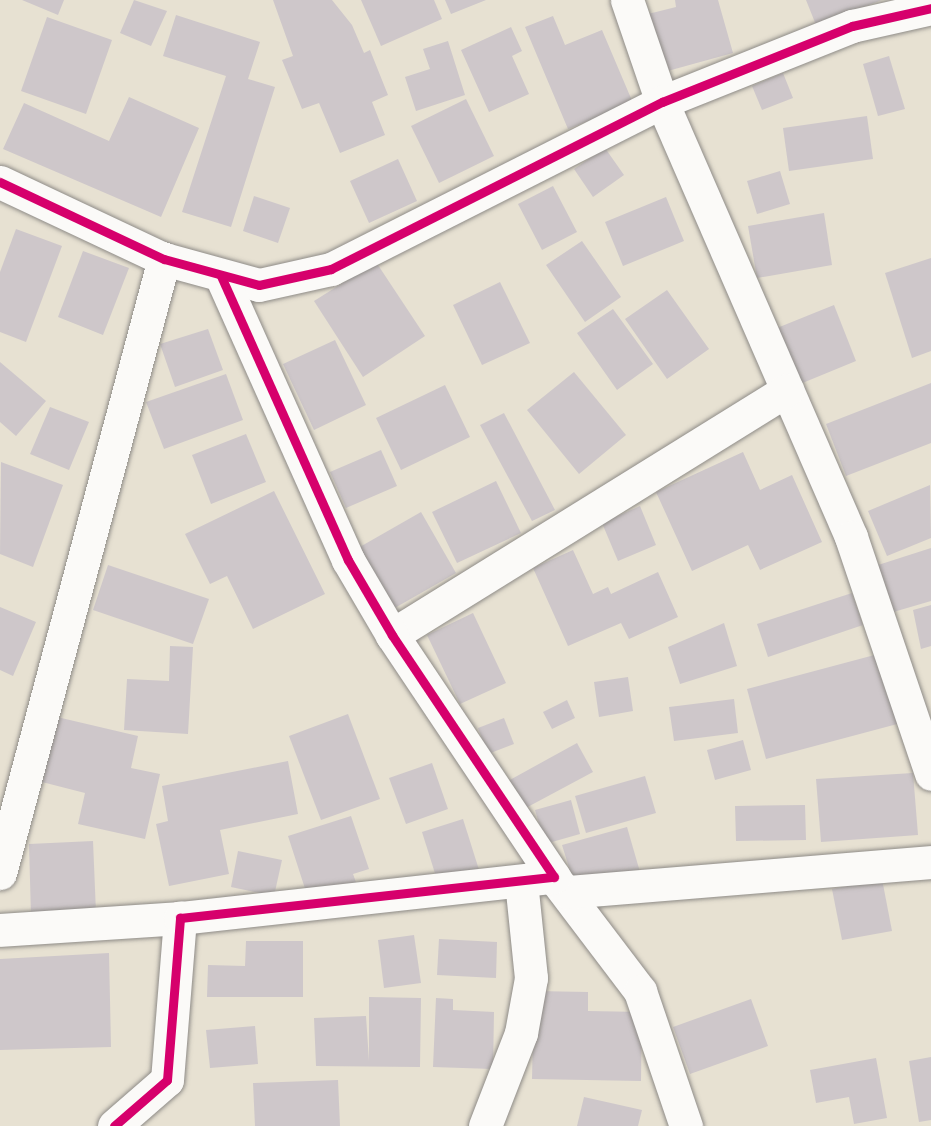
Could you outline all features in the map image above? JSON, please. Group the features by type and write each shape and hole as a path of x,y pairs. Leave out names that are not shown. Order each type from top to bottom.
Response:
{"street":[{"path":"627,0 662,102 851,537 931,774"},
{"path":"0,182 164,259 259,285 331,269 662,102 852,26 931,8"},
{"path":"0,873 164,259"},
{"path":"221,276 348,560 392,635 560,885 640,991 686,1126"},
{"path":"392,635 787,390"},
{"path":"0,930 180,918 521,882 560,885 931,862"},
{"path":"485,1126 521,1033 531,978 521,882"},
{"path":"114,1126 167,1080 180,918"}],"building":[{"path":"22,0 64,0 58,15"},
{"path":"134,0 167,11 151,46 120,33"},
{"path":"273,0 332,0 352,25 364,53 370,50 388,95 372,102 385,135 340,153 319,103 302,109 282,60 293,56"},
{"path":"361,0 434,0 442,19 381,46"},
{"path":"445,0 486,0 451,14"},
{"path":"675,0 718,0 733,53 664,72 648,14 676,7"},
{"path":"806,0 882,0 816,25"},
{"path":"176,15 260,42 248,79 275,87 231,227 182,212 226,76 163,56"},
{"path":"553,16 565,45 602,30 633,103 568,129 525,27"},
{"path":"47,17 112,40 86,114 21,91"},
{"path":"511,27 522,51 512,56 529,94 489,112 461,50"},
{"path":"448,41 465,95 416,111 405,77 430,69 423,49"},
{"path":"889,56 905,109 878,116 863,64"},
{"path":"783,73 793,98 762,110 752,86"},
{"path":"129,97 199,128 161,217 3,149 24,103 109,141"},
{"path":"466,99 494,156 439,183 411,126"},
{"path":"867,116 873,159 789,171 783,128"},
{"path":"605,148 624,175 593,197 574,169"},
{"path":"398,159 417,201 369,223 350,181"},
{"path":"780,171 790,204 757,214 747,181"},
{"path":"553,186 577,232 542,250 518,204"},
{"path":"254,196 290,208 278,243 243,231"},
{"path":"666,197 684,241 623,266 605,222"},
{"path":"824,213 832,265 757,278 748,226"},
{"path":"16,229 62,246 26,342 0,332 0,272"},
{"path":"582,241 621,297 585,322 546,265"},
{"path":"83,251 129,268 103,335 58,317"},
{"path":"931,258 931,351 912,358 885,273"},
{"path":"376,262 425,336 363,377 314,301"},
{"path":"500,282 530,343 482,365 453,305"},
{"path":"667,290 709,349 667,379 625,319"},
{"path":"834,305 856,361 800,384 777,328"},
{"path":"613,309 653,364 617,390 577,333"},
{"path":"208,329 223,370 175,387 160,344"},
{"path":"335,340 366,405 314,430 283,364"},
{"path":"0,362 46,401 16,436 0,422"},
{"path":"574,372 626,435 579,474 527,410"},
{"path":"226,374 243,420 164,449 146,402"},
{"path":"931,383 931,443 846,476 826,424"},
{"path":"445,385 470,437 401,470 376,418"},
{"path":"50,407 89,422 69,470 30,454"},
{"path":"504,413 555,510 532,521 480,425"},
{"path":"246,434 266,482 211,504 192,455"},
{"path":"381,450 397,486 346,508 330,472"},
{"path":"743,452 760,490 792,475 822,542 760,570 748,545 692,571 656,492"},
{"path":"1,462 63,485 33,567 0,554"},
{"path":"496,481 521,533 457,563 432,512"},
{"path":"930,485 931,538 887,556 868,511"},
{"path":"274,491 325,594 253,629 227,576 210,584 185,534"},
{"path":"640,506 656,545 618,561 602,523"},
{"path":"421,512 456,573 393,609 358,548"},
{"path":"931,548 931,601 890,613 875,566"},
{"path":"573,550 593,594 608,587 611,594 658,572 678,617 629,639 621,623 568,646 533,568"},
{"path":"108,565 209,599 193,644 93,610"},
{"path":"852,593 863,625 768,657 757,624"},
{"path":"931,605 931,646 921,649 913,610"},
{"path":"0,607 36,622 13,676 0,670"},
{"path":"473,613 506,683 460,704 427,635"},
{"path":"724,623 737,666 680,684 668,647"},
{"path":"170,646 193,647 188,734 124,730 127,679 169,681"},
{"path":"882,653 901,723 766,759 747,689"},
{"path":"628,677 633,711 599,717 594,682"},
{"path":"734,699 738,733 674,741 669,707"},
{"path":"567,700 575,718 552,729 543,712"},
{"path":"348,714 380,799 321,820 289,736"},
{"path":"57,717 138,736 131,768 160,774 145,839 78,824 85,793 42,782"},
{"path":"504,718 514,744 488,754 478,728"},
{"path":"743,740 751,770 715,780 707,750"},
{"path":"577,743 593,772 522,810 506,782"},
{"path":"288,761 298,814 220,830 229,874 169,886 156,824 168,821 162,786"},
{"path":"432,763 448,809 406,824 389,778"},
{"path":"913,773 918,835 821,842 816,779"},
{"path":"645,776 656,813 586,833 575,796"},
{"path":"571,800 580,834 545,844 535,810"},
{"path":"805,805 806,840 736,841 735,806"},
{"path":"351,816 369,869 353,874 357,885 309,901 288,836"},
{"path":"463,819 480,873 439,886 422,832"},
{"path":"627,827 640,872 576,890 562,845"},
{"path":"93,841 96,913 31,916 29,844"},
{"path":"238,851 282,860 274,896 231,887"},
{"path":"882,879 892,931 842,940 832,889"},
{"path":"414,935 421,983 384,988 378,940"},
{"path":"439,939 497,942 496,978 437,975"},
{"path":"246,941 303,941 303,997 207,997 208,965 245,966"},
{"path":"109,953 111,1047 0,1050 0,959"},
{"path":"534,991 588,992 588,1011 642,1012 641,1081 532,1079"},
{"path":"369,997 421,998 420,1067 316,1066 314,1018 366,1016 369,1061"},
{"path":"436,998 453,999 453,1010 494,1012 493,1069 433,1067"},
{"path":"751,999 768,1046 690,1074 673,1027"},
{"path":"255,1026 258,1064 210,1068 206,1030"},
{"path":"931,1057 931,1120 919,1122 909,1061"},
{"path":"876,1058 887,1118 854,1124 849,1097 816,1103 810,1070"},
{"path":"338,1080 340,1126 255,1126 253,1083"},
{"path":"584,1097 642,1110 638,1126 577,1126"}],"cycle path":[{"path":"0,182 164,259 259,285 331,269 662,102 852,26 931,8"},
{"path":"114,1126 167,1080 180,918 554,877 392,635 348,560 221,276"}]}
